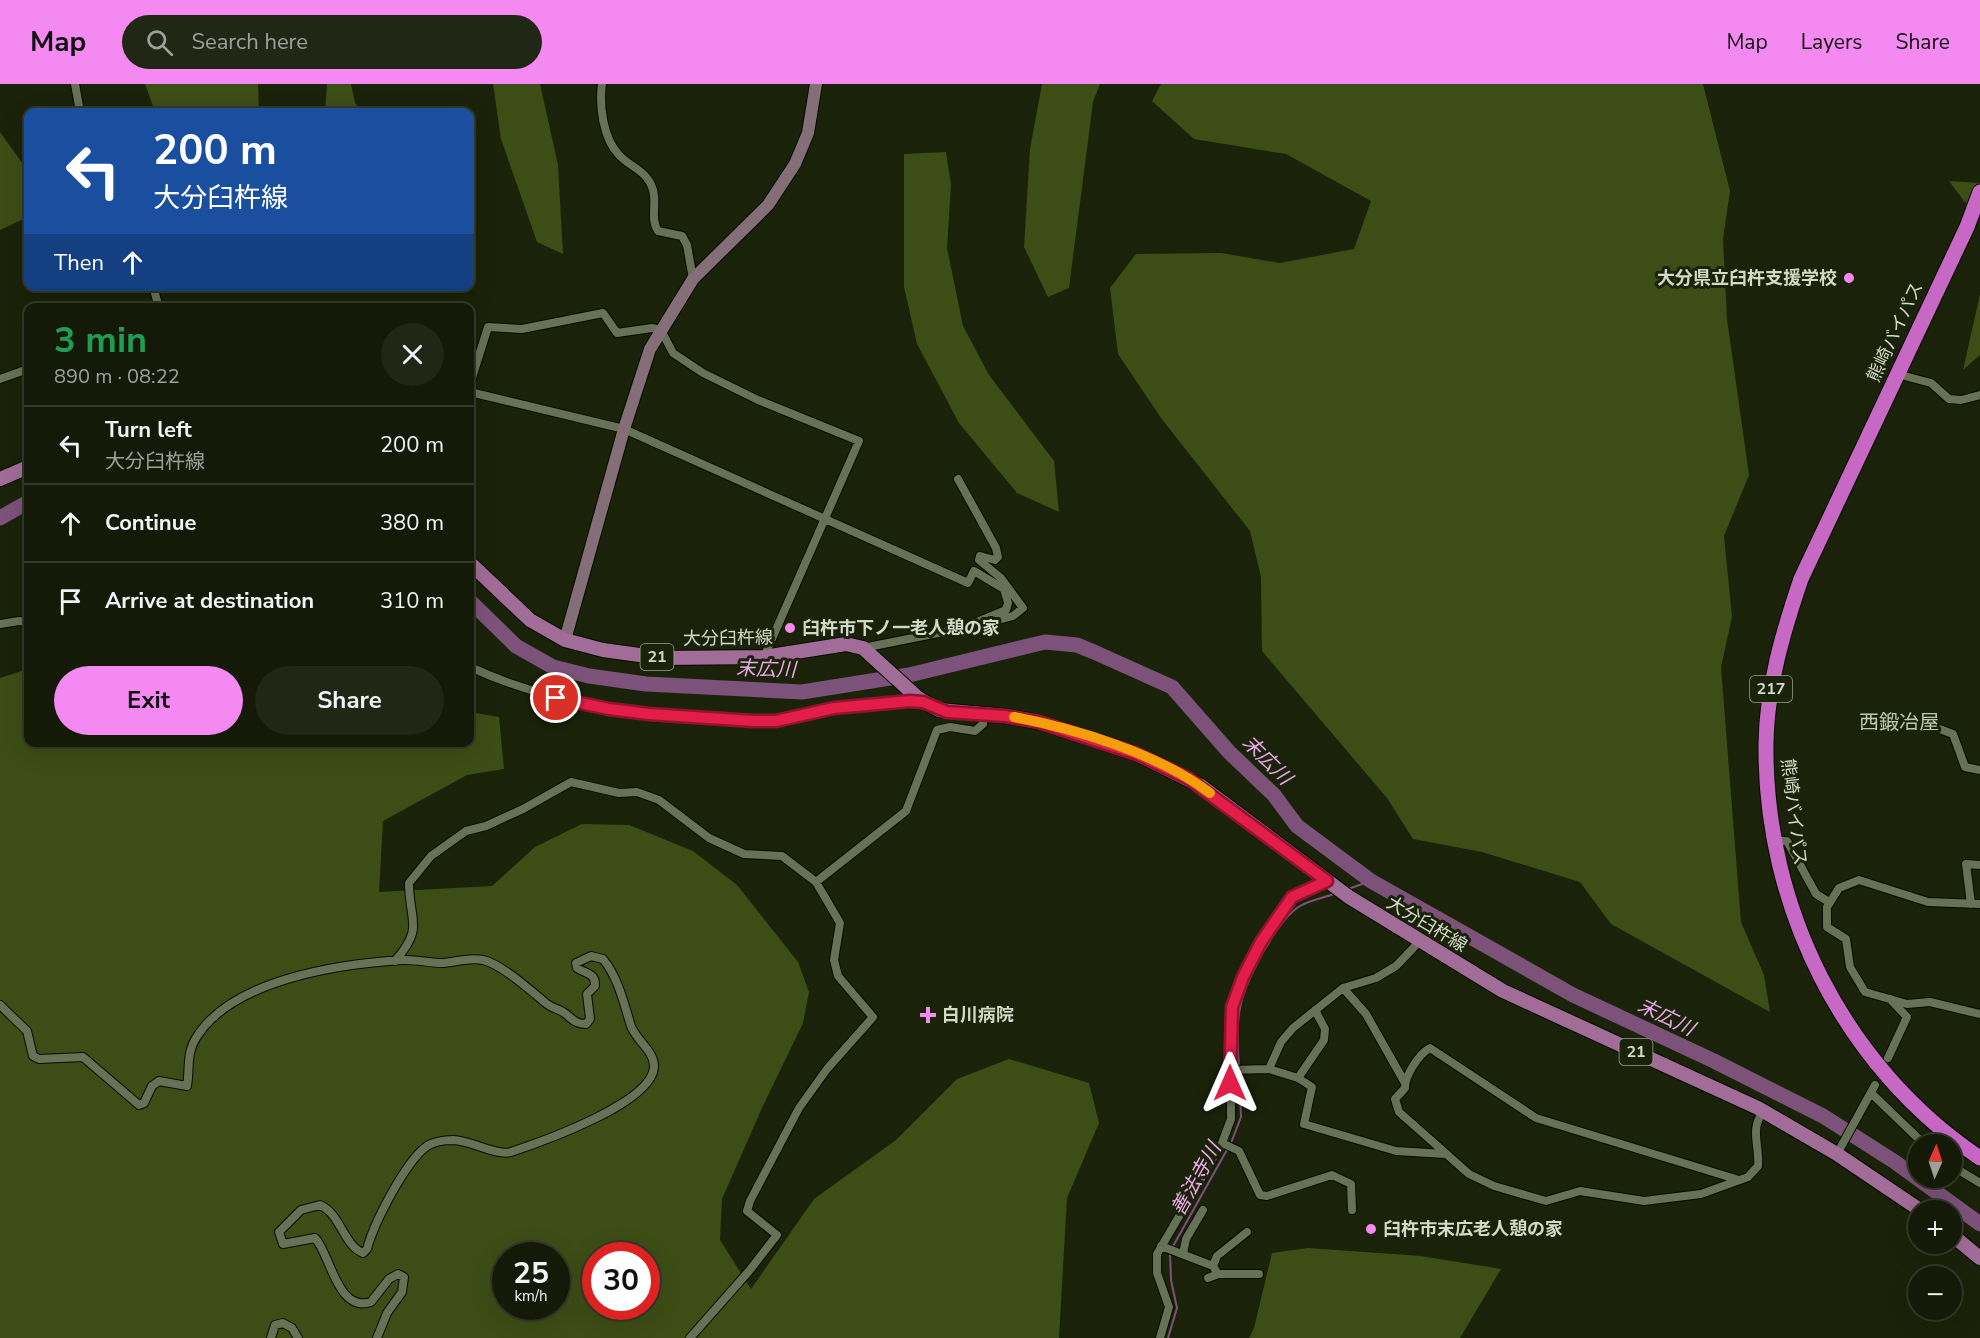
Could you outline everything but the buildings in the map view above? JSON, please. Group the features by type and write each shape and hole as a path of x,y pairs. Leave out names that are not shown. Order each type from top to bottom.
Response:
{"highway":[{"name":"熊崎バイパス","path":"1980,192 1967,227 1801,579 1781,638 1772,685 1766,742 1768,792 1774,841 1787,892 1803,940 1832,1000 1860,1044 1910,1101 1945,1133 1980,1158"}],"main road":[{"path":"0,479 24,469"},
{"name":"大分臼杵線","path":"474,567 530,620 565,640 603,650 661,658 764,657 846,644 867,650"},
{"name":"21","path":"867,650 918,698"},
{"name":"大分臼杵線","path":"918,698 947,712 1028,720 1071,731 1137,754 1176,772 1201,786 1349,897 1503,991 1764,1112 1839,1151 1908,1201"},
{"path":"1962,1243 1980,1258"}],"street":[{"path":"75,84 79,108"},
{"path":"602,84 602,114 610,142 619,156 641,169 647,177 653,190 654,225 658,231 682,236 687,245 693,279"},
{"path":"565,640 624,429 650,349 693,279 768,205 795,164 808,133 816,84"},
{"path":"474,371 488,327 522,329 603,313 617,333 652,328 661,330 673,353 704,373 758,400 859,441 764,657"},
{"path":"0,379 24,370"},
{"path":"1897,374 1931,383 1949,399 1980,395"},
{"path":"474,393 624,429 968,583 974,571 1004,589 1008,603 1006,610 960,629"},
{"path":"867,650 1000,621 1023,608 1001,578 979,560 980,556 995,560 998,557 996,548 991,535 958,479"},
{"path":"0,624 24,622"},
{"path":"474,669 513,686 609,709 649,714 776,721 834,708 910,701 918,698"},
{"path":"816,882 906,811 938,728 950,727 975,731 983,724 983,715"},
{"path":"1926,724 1953,734 1965,767 1980,770"},
{"path":"394,962 406,947 413,931 414,912 409,895 409,883 431,856 466,831 486,826 523,809 571,782 619,793 637,792 659,800 710,838 744,854 782,856 816,882 840,923 834,960 838,976 873,1017 827,1069 799,1108 750,1201 747,1211 777,1235 749,1271 690,1338"},
{"path":"1774,841 1787,841 1816,894 1829,903"},
{"path":"1980,865 1966,864 1975,904 1928,902 1858,880 1839,888 1829,903 1827,927 1846,939 1850,967 1859,985 1871,995 1913,1004 1930,1002 1980,1014"},
{"path":"1160,1338 1169,1307 1157,1273 1163,1247 1223,1143 1233,1113 1232,1007 1248,965 1292,897 1329,882"},
{"path":"1269,1069 1284,1036 1344,988 1377,978 1396,966 1420,941"},
{"path":"0,1005 27,1031 33,1056 39,1059 82,1057 140,1105 144,1103 152,1086 159,1081 187,1086 188,1059 196,1037 222,1012 247,995 314,971 394,962 485,961 496,966 549,1006 564,1012 574,1023 586,1024 590,1020 588,994 595,986 596,980 593,975 577,968 576,963 591,956 600,957 614,976 634,1033 652,1058 654,1068 651,1077 641,1090 624,1102 531,1146 504,1154 477,1144 452,1140 425,1148 382,1210 367,1249 363,1253 355,1249 326,1207 308,1206 293,1216 279,1232 280,1242 290,1244 315,1238 339,1286 354,1300 371,1302 394,1276 404,1277 402,1292 387,1313 377,1338"},
{"path":"1344,988 1366,1014 1405,1083"},
{"path":"1888,1058 1907,1017 1889,999"},
{"path":"1298,1078 1324,1040 1325,1029 1315,1010"},
{"path":"1739,1180 1536,1118 1430,1048 1418,1058 1405,1083 1405,1089 1395,1099 1397,1109 1469,1174 1494,1186 1546,1201 1587,1191 1617,1199 1644,1201 1712,1191 1748,1177 1758,1166 1755,1127 1758,1118 1764,1112"},
{"path":"1231,1069 1247,1068 1262,1071 1269,1069 1298,1078 1313,1090 1304,1124 1384,1149 1445,1154"},
{"path":"1839,1151 1873,1089 1915,1134"},
{"path":"1223,1143 1237,1149 1260,1195 1267,1196 1332,1175 1351,1184 1352,1210"},
{"path":"1962,1172 1980,1183"},
{"path":"1181,1253 1186,1239 1203,1210"},
{"path":"1208,1278 1215,1270 1217,1256 1247,1232"},
{"path":"1163,1247 1215,1270 1259,1274"},
{"path":"271,1338 275,1325 283,1323 292,1328 298,1338"}],"green space":[{"path":"145,84 258,84 259,108 154,108"},
{"path":"327,84 351,84 355,103 359,108 325,108"},
{"path":"493,84 540,84 558,165 563,254 537,242 501,139"},
{"path":"1042,84 1100,84 1093,102 1069,288 1048,297 1024,247 1030,149"},
{"path":"1161,84 1703,84 1730,191 1723,239 1727,319 1749,475 1724,536 1732,617 1721,667 1741,922 1764,975 1770,1012 1611,924 1580,882 1482,852 1413,839 1387,798 1262,651 1261,577 1250,531 1161,418 1118,354 1110,288 1136,254 1221,253 1280,263 1354,249 1371,201 1286,154 1194,139 1152,101"},
{"path":"0,132 24,165 24,219 0,230"},
{"path":"946,152 951,185 947,248 963,326 989,375 1054,461 1059,512 1017,493 959,423 917,344 904,287 904,154"},
{"path":"1949,181 1980,183 1980,214 1964,201"},
{"path":"1980,294 1980,355 1963,370"},
{"path":"24,670 24,747 474,747 474,713 499,717 504,769 467,775 383,821 379,892 492,886 535,847 582,824 629,825 693,851 737,885 798,962 809,992 803,1023 722,1199 720,1240 751,1289 814,1199 896,1140 957,1079 1009,1059 1089,1083 1099,1123 1067,1198 1059,1338 0,1338 0,678"},
{"path":"1308,1248 1421,1256 1501,1269 1460,1338 1249,1338 1254,1328 1272,1253"}],"waterway":[{"name":"末広川","path":"0,518 24,504"},
{"name":"末広川","path":"474,605 516,646 553,667 589,676 646,684 802,692 909,675 1045,642 1077,645 1172,687 1229,752 1274,795 1297,826 1371,881 1573,995 1714,1061 1823,1116 1895,1162 1980,1224"},
{"name":"善法寺川","path":"1348,889 1371,881"},
{"name":"善法寺川","path":"1239,1068 1240,1008 1248,983 1263,952 1291,913 1304,904 1334,894"},
{"name":"善法寺川","path":"1231,1143 1241,1117 1239,1073"},
{"name":"善法寺川","path":"1172,1248 1228,1148"},
{"name":"善法寺川","path":"1168,1338 1177,1308 1171,1280 1170,1253"}],"slow traffic":[{"path":"1014,717 1071,731 1137,754 1176,772 1210,793"}],"place":[{"name":"大分県立臼杵支援学校","path":"1849,278"},
{"name":"臼杵市下ノ一老人憩の家","path":"790,628"},
{"name":"白川病院","path":"928,1015"},
{"name":"臼杵市末広老人憩の家","path":"1371,1229"}],"district":[{"name":"西鍛冶屋","path":"1899,722"}],"route":[{"path":"556,698 609,709 649,714 753,721 776,721 834,708 910,701 923,702 947,712 1005,716 1071,731 1137,754 1201,786 1327,881 1292,897 1261,942 1243,977 1232,1007 1230,1083"}]}
